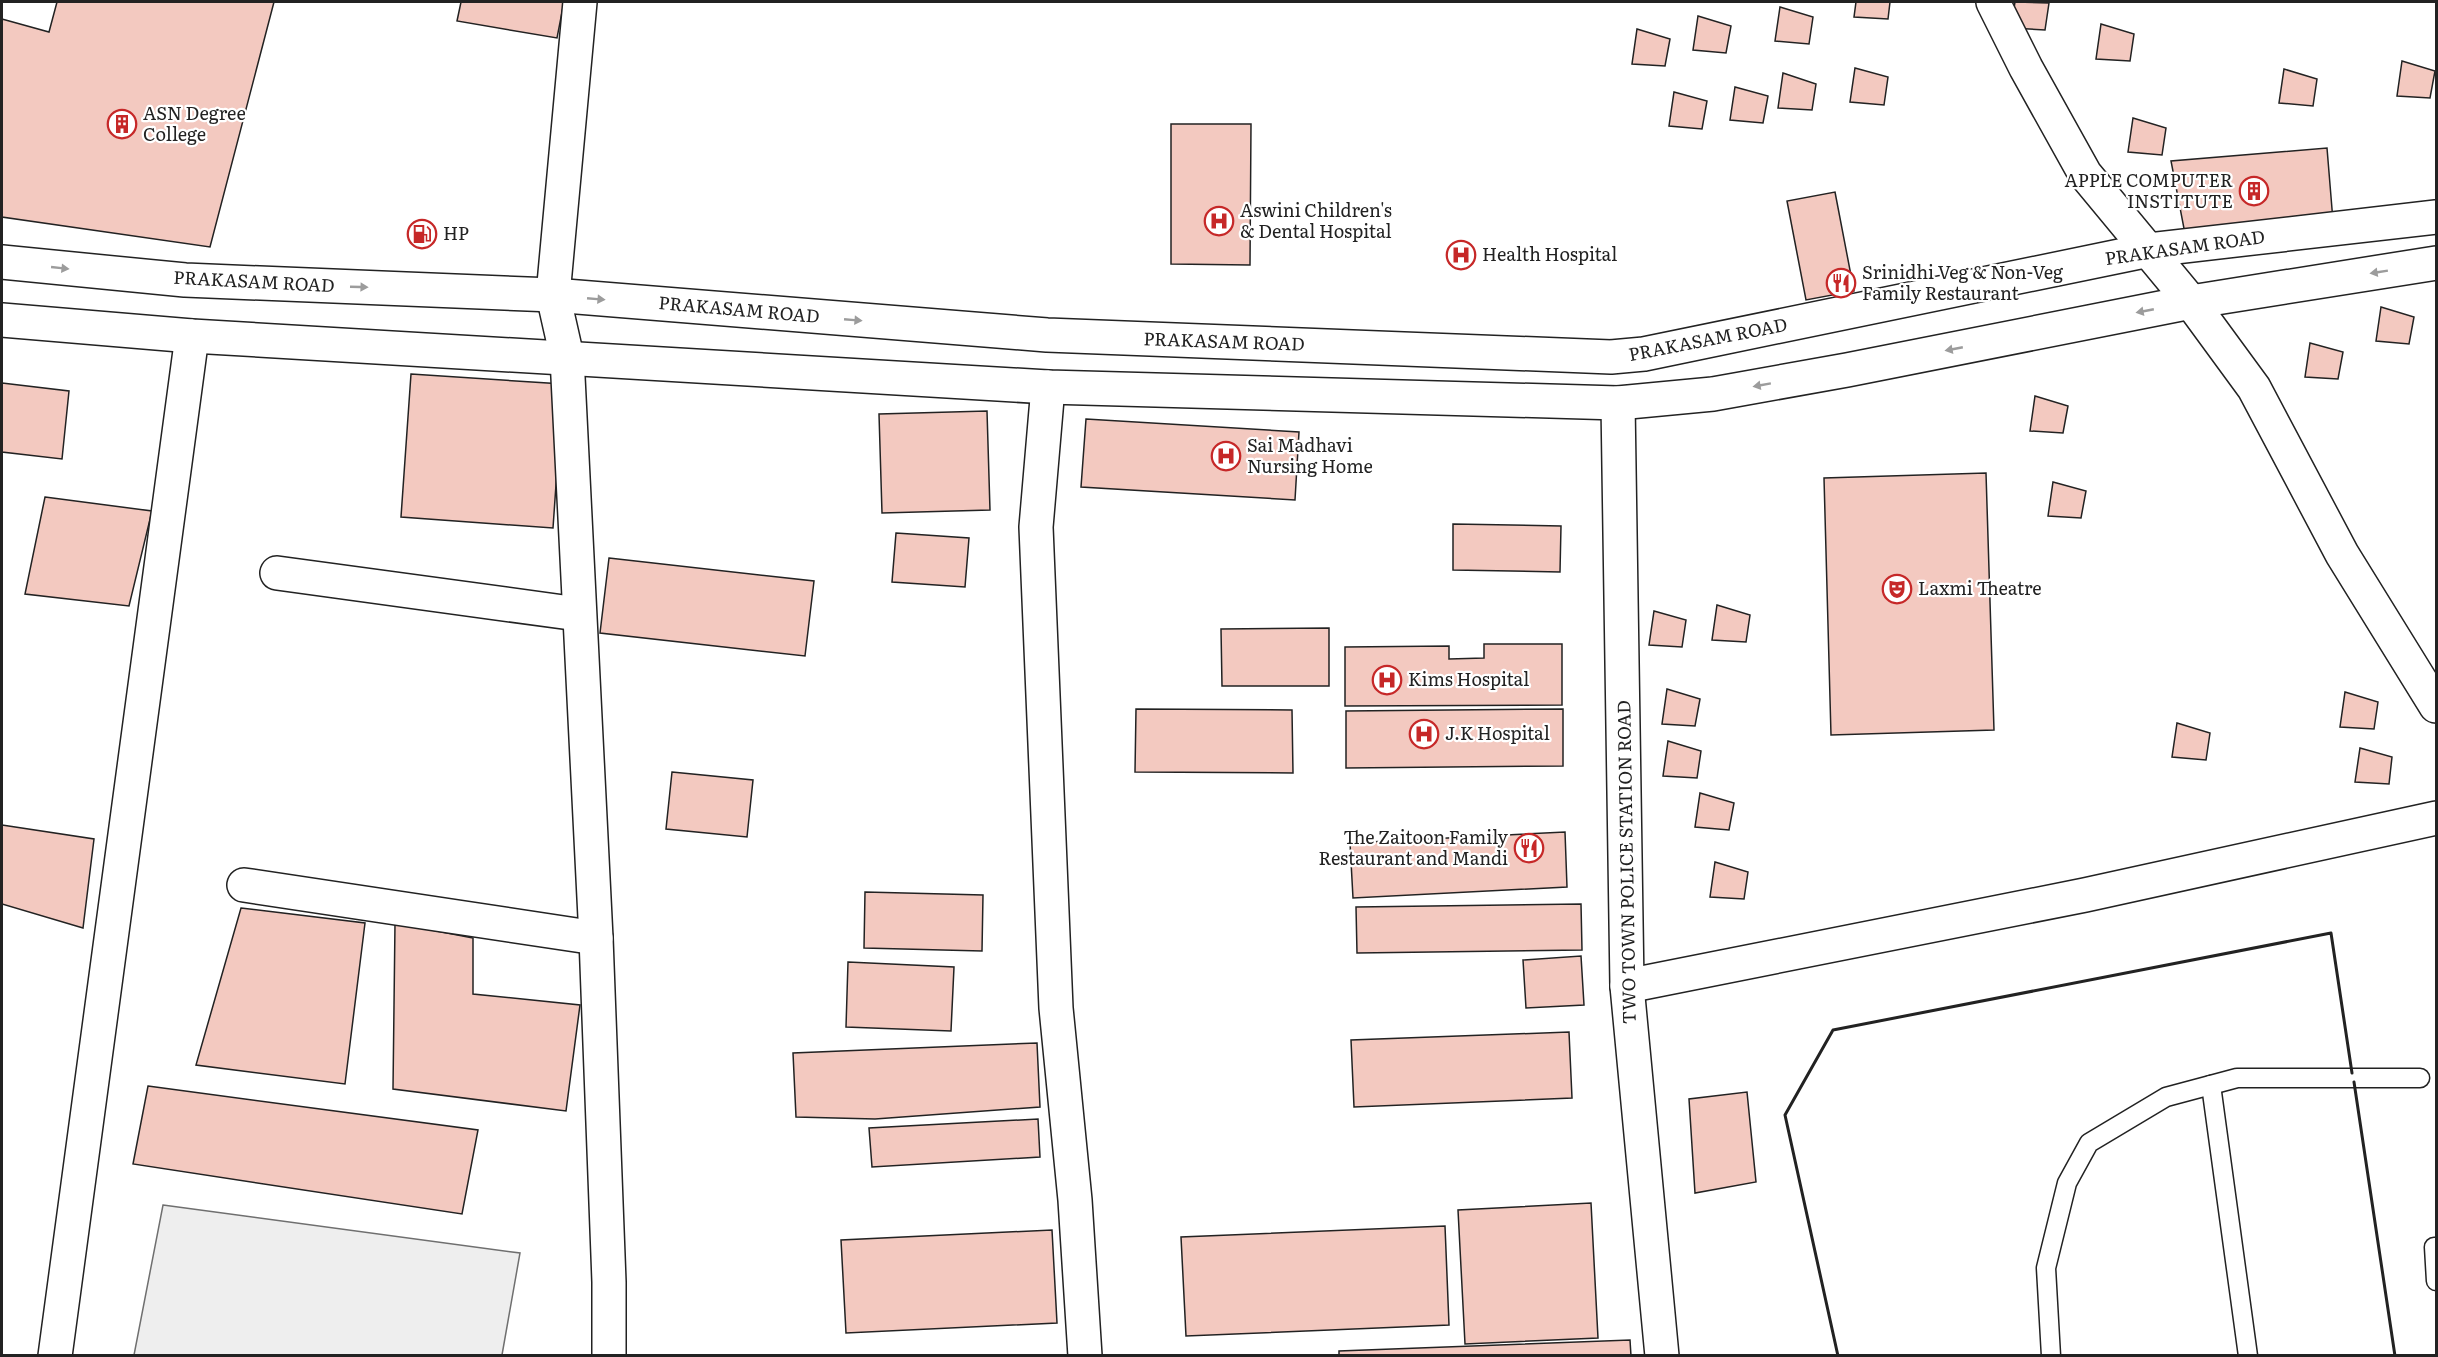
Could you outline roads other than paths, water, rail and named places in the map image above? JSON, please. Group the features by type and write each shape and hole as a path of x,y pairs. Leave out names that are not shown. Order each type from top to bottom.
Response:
{"street":[{"path":"580,2 553,295 567,357 578,614 596,938 609,1282 609,1356"},
{"path":"1993,2 2026,68 2085,174 2191,302 2254,388 2342,554 2436,706"},
{"name":"PRAKASAM ROAD","path":"2,262 185,280 553,295 1047,335 1611,357 1644,354 2149,250 2436,217"},
{"path":"2,320 192,336 1048,387 1618,403 1713,394 2191,302 2436,263"},
{"path":"55,1356 192,336"},
{"path":"1048,387 1036,528 1056,1008 1075,1200 1085,1356"},
{"name":"TWO TOWN POLICE STATION ROAD","path":"1618,403 1627,986 1662,1356"},
{"path":"277,573 578,614"},
{"path":"1627,986 2085,896 2436,818"},
{"path":"244,885 596,938"}],"lane":[{"path":"2051,1356 2046,1268 2067,1183 2089,1143 2166,1097 2237,1078 2420,1078"},
{"path":"2211,1085 2248,1356"},
{"path":"2436,1247 2436,1281"}],"place":[{"name":"ASN Degree College","path":"122,124"},
{"name":"APPLE COMPUTER INSTITUTE","path":"2254,191"},
{"name":"Aswini Children's & Dental Hospital","path":"1219,221"},
{"name":"HP","path":"422,234"},
{"name":"Health Hospital","path":"1461,255"},
{"name":"Srinidhi Veg & Non-Veg Family Restaurant","path":"1841,283"},
{"name":"Sai Madhavi Nursing Home","path":"1226,456"},
{"name":"Laxmi Theatre","path":"1897,589"},
{"name":"Kims Hospital","path":"1387,680"},
{"name":"J.K Hospital","path":"1424,734"},
{"name":"The Zaitoon Family Restaurant and Mandi","path":"1529,848"}]}
